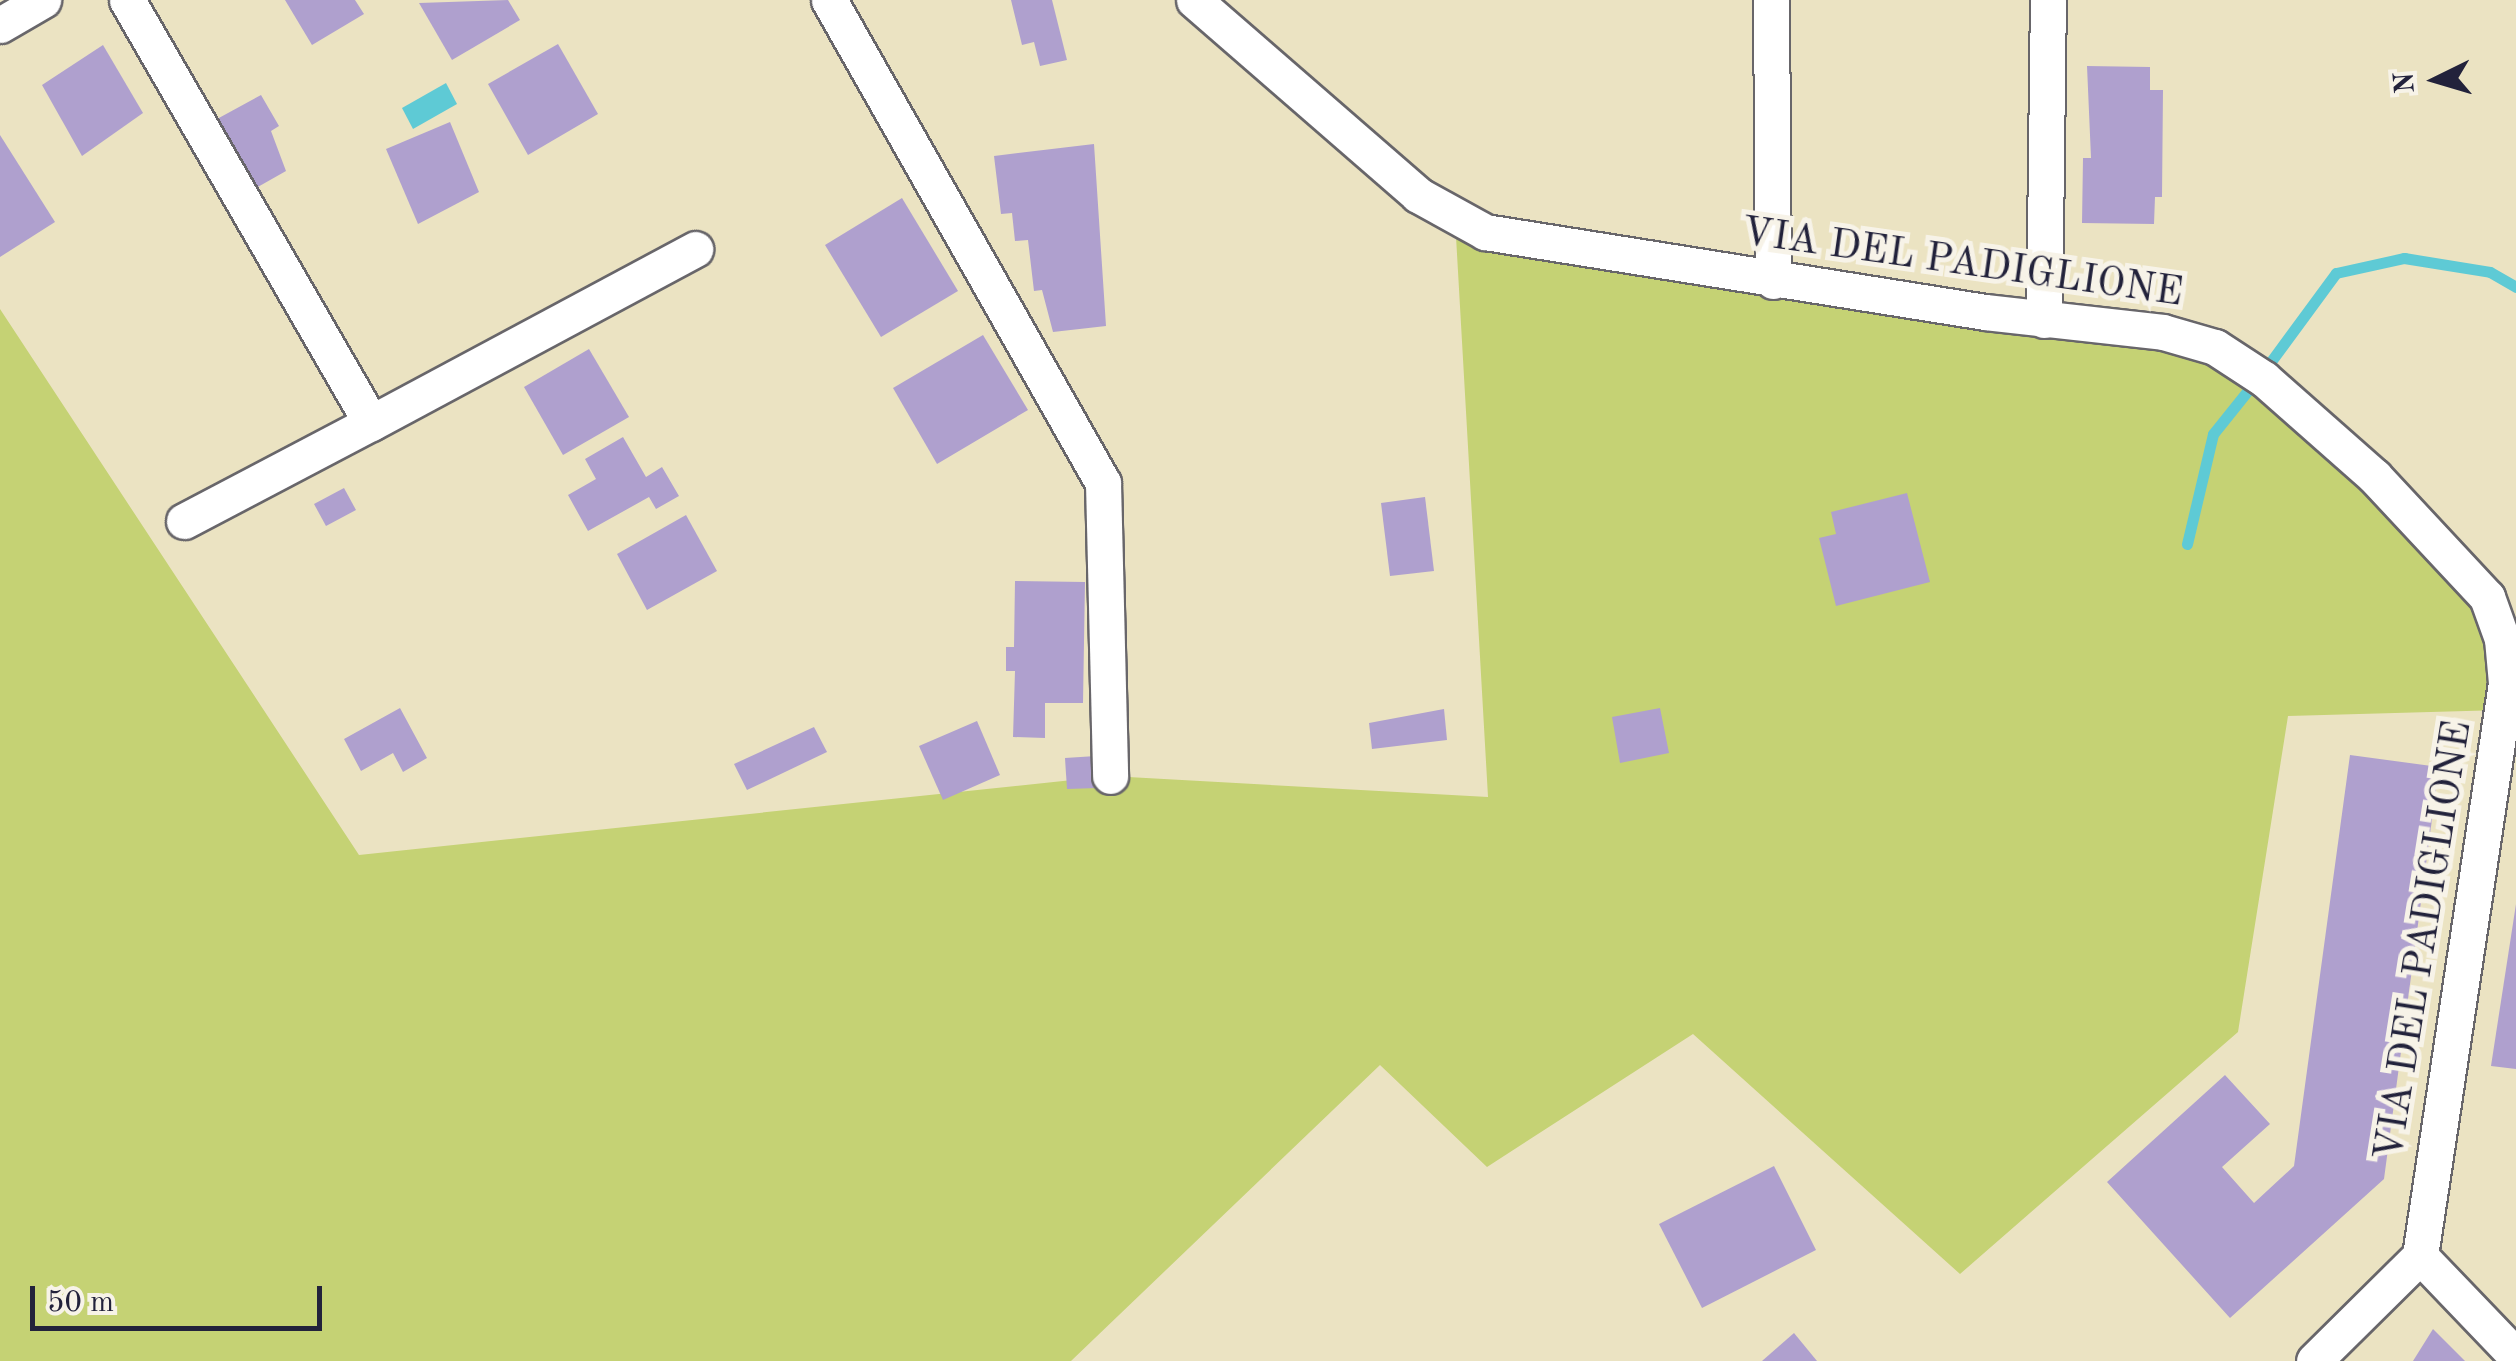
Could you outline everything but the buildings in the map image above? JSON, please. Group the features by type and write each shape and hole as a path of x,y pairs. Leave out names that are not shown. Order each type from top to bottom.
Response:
{"street":[{"path":"0,25 43,0"},
{"path":"127,0 371,423"},
{"path":"829,0 1084,439 1103,483 1110,776"},
{"name":"VIA DEL PADIGLIONE","path":"1194,0 1418,196 1455,220 1515,240 2044,320 2178,335 2231,356 2374,476 2493,609 2505,654 2505,693 2420,1256"},
{"path":"1771,0 1773,281"},
{"path":"2044,320 2048,0"},
{"path":"184,521 694,248"},
{"path":"2314,1361 2420,1256 2516,1356"}],"green space":[{"path":"1455,219 2196,340 2478,587 2502,710 2288,716 2238,1032 1960,1274 1693,1034 1487,1167 1380,1065 1071,1361 0,1361 0,309 359,855 1110,776 1488,797"}],"water":[{"path":"446,83 457,104 413,129 402,108"}],"waterway":[{"path":"2272,360 2336,273 2404,258 2490,272 2516,287"},
{"path":"2187,544 2213,434 2249,389"}]}
